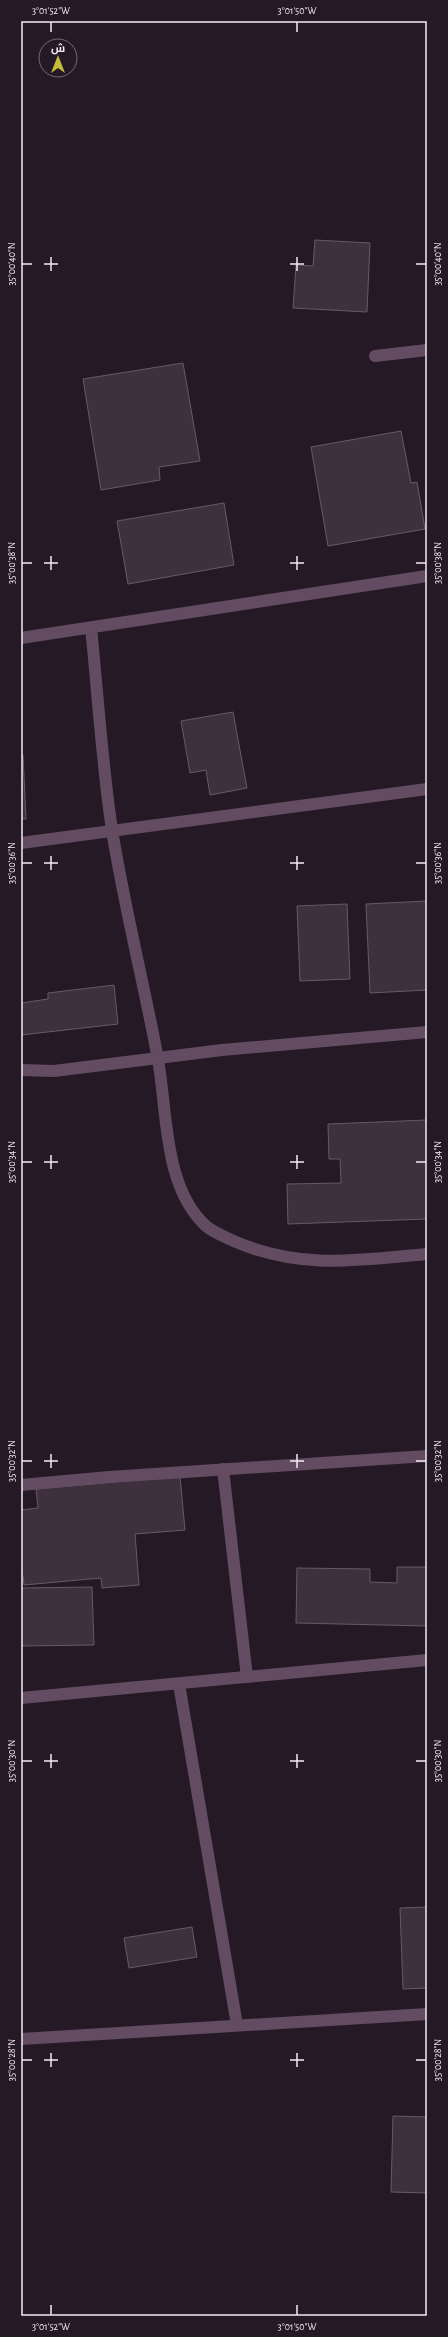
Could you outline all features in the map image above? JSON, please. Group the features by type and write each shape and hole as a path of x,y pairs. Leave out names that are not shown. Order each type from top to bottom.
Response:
{"street":[{"path":"375,356 427,350"},
{"path":"21,638 427,576"},
{"path":"91,628 112,830 158,1058 172,1161 186,1203 206,1226 220,1235 259,1252 291,1259 328,1262 427,1254"},
{"path":"21,843 427,789"},
{"path":"21,1070 54,1071 158,1058 427,1032"},
{"path":"21,1485 223,1469 427,1456"},
{"path":"223,1469 247,1677"},
{"path":"21,1698 427,1660"},
{"path":"179,1684 237,2025"},
{"path":"21,2039 427,2014"}],"building":[{"path":"315,240 370,243 367,312 293,308 296,265 313,266"},
{"path":"183,363 200,461 159,467 160,480 101,490 83,379"},
{"path":"401,431 411,483 417,482 425,529 328,546 311,447"},
{"path":"224,503 234,565 128,584 117,521"},
{"path":"233,712 247,788 210,795 206,770 190,773 181,721"},
{"path":"21,755 23,755 26,819 21,819"},
{"path":"427,901 427,990 370,993 366,904"},
{"path":"347,904 350,979 300,981 297,906"},
{"path":"114,985 118,1024 21,1035 21,1003 48,999 48,993"},
{"path":"427,1120 427,1219 288,1224 287,1184 341,1183 340,1159 329,1159 328,1124"},
{"path":"180,1476 185,1530 135,1534 139,1585 102,1588 101,1578 24,1585 23,1576 21,1577 21,1510 38,1508 36,1489"},
{"path":"397,1567 427,1567 426,1626 296,1623 297,1568 370,1569 370,1582 397,1583"},
{"path":"92,1587 94,1645 21,1646 21,1588"},
{"path":"427,1907 427,1988 403,1989 400,1908"},
{"path":"192,1927 197,1957 129,1968 124,1938"},
{"path":"393,2116 427,2117 427,2193 391,2192"}]}
